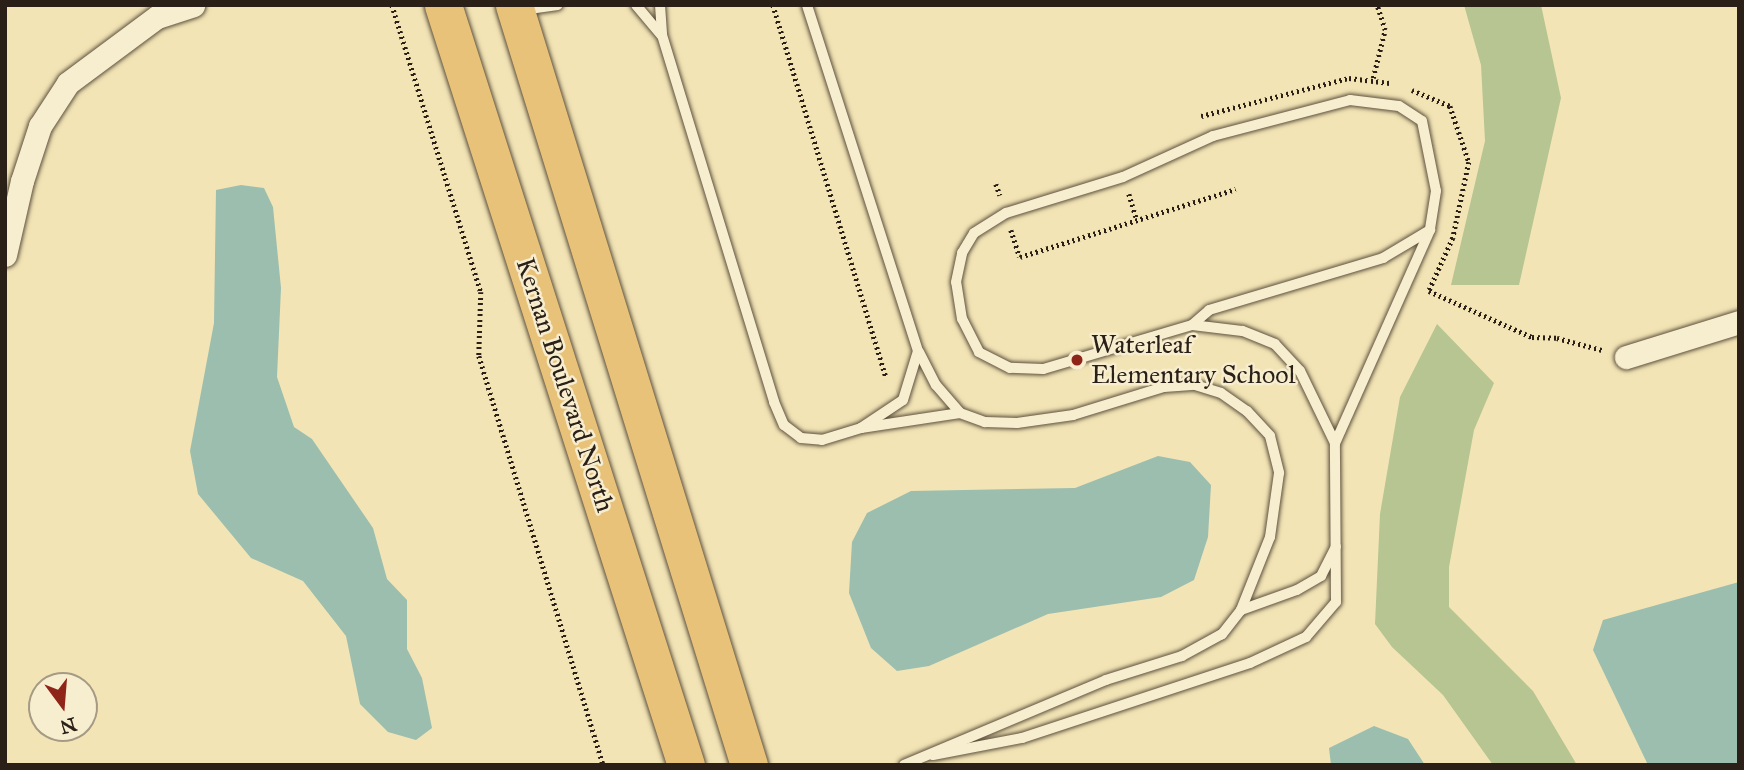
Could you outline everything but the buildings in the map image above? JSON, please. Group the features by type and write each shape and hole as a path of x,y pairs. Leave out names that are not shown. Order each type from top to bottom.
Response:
{"main road":[{"name":"Kernan Boulevard North","path":"443,5 686,765"},
{"path":"518,7 749,765"}],"street":[{"path":"5,255 22,181 40,126 68,83 157,17 193,5"},
{"path":"1626,357 1739,322"}],"lane":[{"path":"518,7 558,5"},
{"path":"636,5 662,35"},
{"path":"660,5 662,35 784,425 802,438 822,440 861,428 960,413 985,422 1017,423 1073,415 1164,387 1195,385 1221,393 1247,411 1270,436 1279,473 1270,537 1241,610 1222,634 1182,656 1012,717 933,755 904,765"},
{"path":"807,5 918,351 936,385 960,413"},
{"path":"933,755 1022,738 1250,663 1306,637 1336,602 1335,443 1300,371 1275,344 1242,331 1192,325 1043,369 1010,368 979,352 962,319 956,282 962,253 975,233 1006,213 1123,177 1213,136 1350,100 1399,106 1422,121 1436,191 1430,230 1335,443"},
{"path":"1192,325 1209,310 1383,258 1430,230"},
{"path":"861,428 902,400 915,372 918,351"},
{"path":"1241,610 1297,590 1321,576 1337,545"}],"path":[{"path":"391,5 481,292 479,356 603,765"},
{"path":"773,5 886,378"},
{"path":"1373,78 1385,30 1377,5"},
{"path":"996,184 1020,257 1236,189"}],"green space":[{"path":"1464,5 1541,5 1561,98 1519,285 1451,285 1485,141 1481,65"},
{"path":"1437,324 1494,383 1474,430 1449,567 1449,607 1533,691 1577,765 1493,765 1443,695 1392,647 1375,624 1380,514 1400,397"}],"shaded area":[{"path":"241,185 264,188 273,207 281,288 277,377 294,427 312,439 373,528 387,579 407,600 407,649 422,678 432,728 416,740 388,732 360,704 346,636 303,581 251,558 198,494 190,451 214,323 216,190"},
{"path":"1158,456 1190,462 1211,485 1208,537 1194,580 1161,597 1048,614 929,666 897,671 871,648 849,593 852,542 867,513 911,491 1075,488"},
{"path":"1739,582 1739,765 1648,765 1593,650 1603,620"},
{"path":"1374,726 1408,739 1425,765 1331,765 1329,748"}],"place":[{"name":"Waterleaf Elementary School","path":"1077,360"}]}
